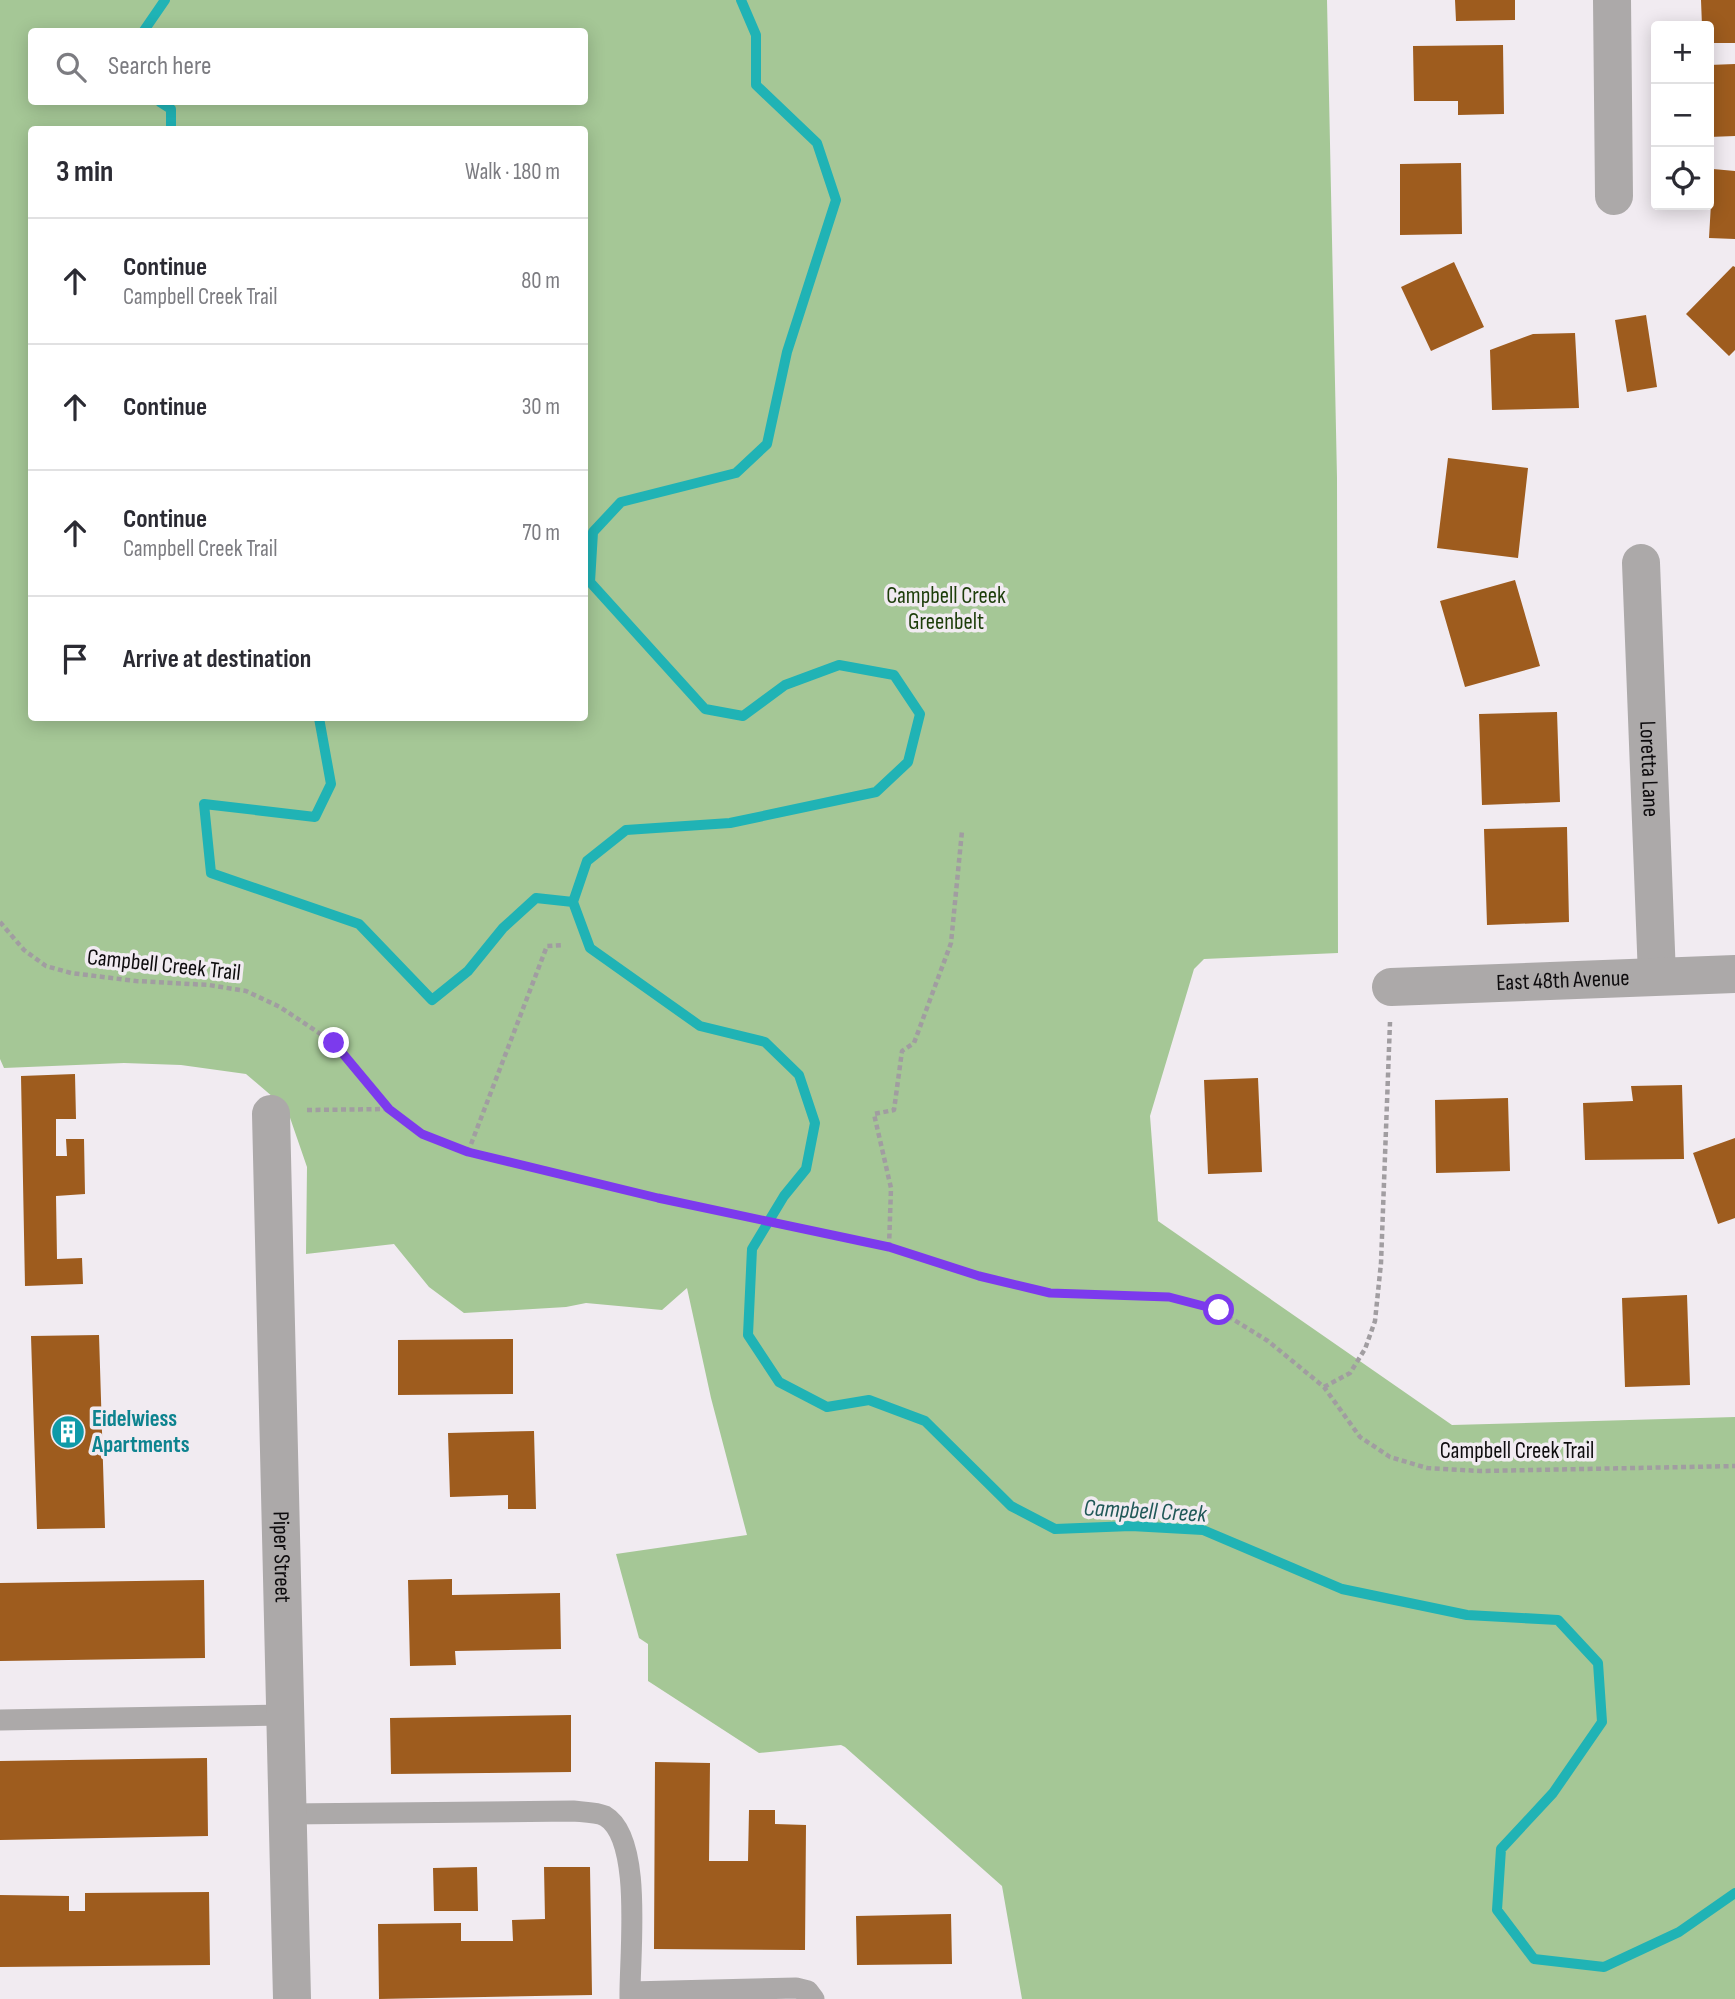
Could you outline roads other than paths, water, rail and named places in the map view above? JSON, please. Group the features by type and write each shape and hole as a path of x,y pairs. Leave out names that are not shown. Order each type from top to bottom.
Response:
{"street":[{"path":"1612,0 1614,195"},
{"name":"Loretta Lane","path":"1641,563 1657,976"},
{"name":"East 48th Avenue","path":"1391,988 1735,974"},
{"name":"Piper Street","path":"271,1114 292,1999"}],"lane":[{"path":"0,1720 285,1715"},
{"path":"288,1814 573,1811 605,1816 622,1833 631,1866 630,1996 796,1988 808,1991 814,1999"}],"waterway":[{"path":"146,28 165,0"},
{"path":"573,902 587,861 626,830 730,823 876,792 908,762 920,714 894,675 839,665 785,685 743,716 705,709 590,582 593,532 621,502 736,473 767,444 787,352 836,200 817,143 756,85 756,35 741,0"},
{"path":"165,105 171,109 171,126"},
{"path":"320,721 331,784 315,817 204,804 211,873 359,924 432,1000 468,971 503,928 536,898 573,902"},
{"name":"Campbell Creek","path":"573,902 590,948 700,1026 765,1042 799,1075 815,1123 806,1169 784,1196 752,1249 748,1335 779,1382 827,1407 869,1400 925,1421 1011,1506 1055,1529 1131,1526 1203,1530 1342,1589 1467,1615 1558,1620 1598,1663 1602,1722 1553,1793 1501,1849 1497,1910 1534,1959 1604,1967 1679,1932 1735,1893"}],"place":[{"name":"Eidelwiess Apartments","path":"68,1432"}],"park label":[{"name":"Campbell Creek Greenbelt","path":"946,609"}]}
